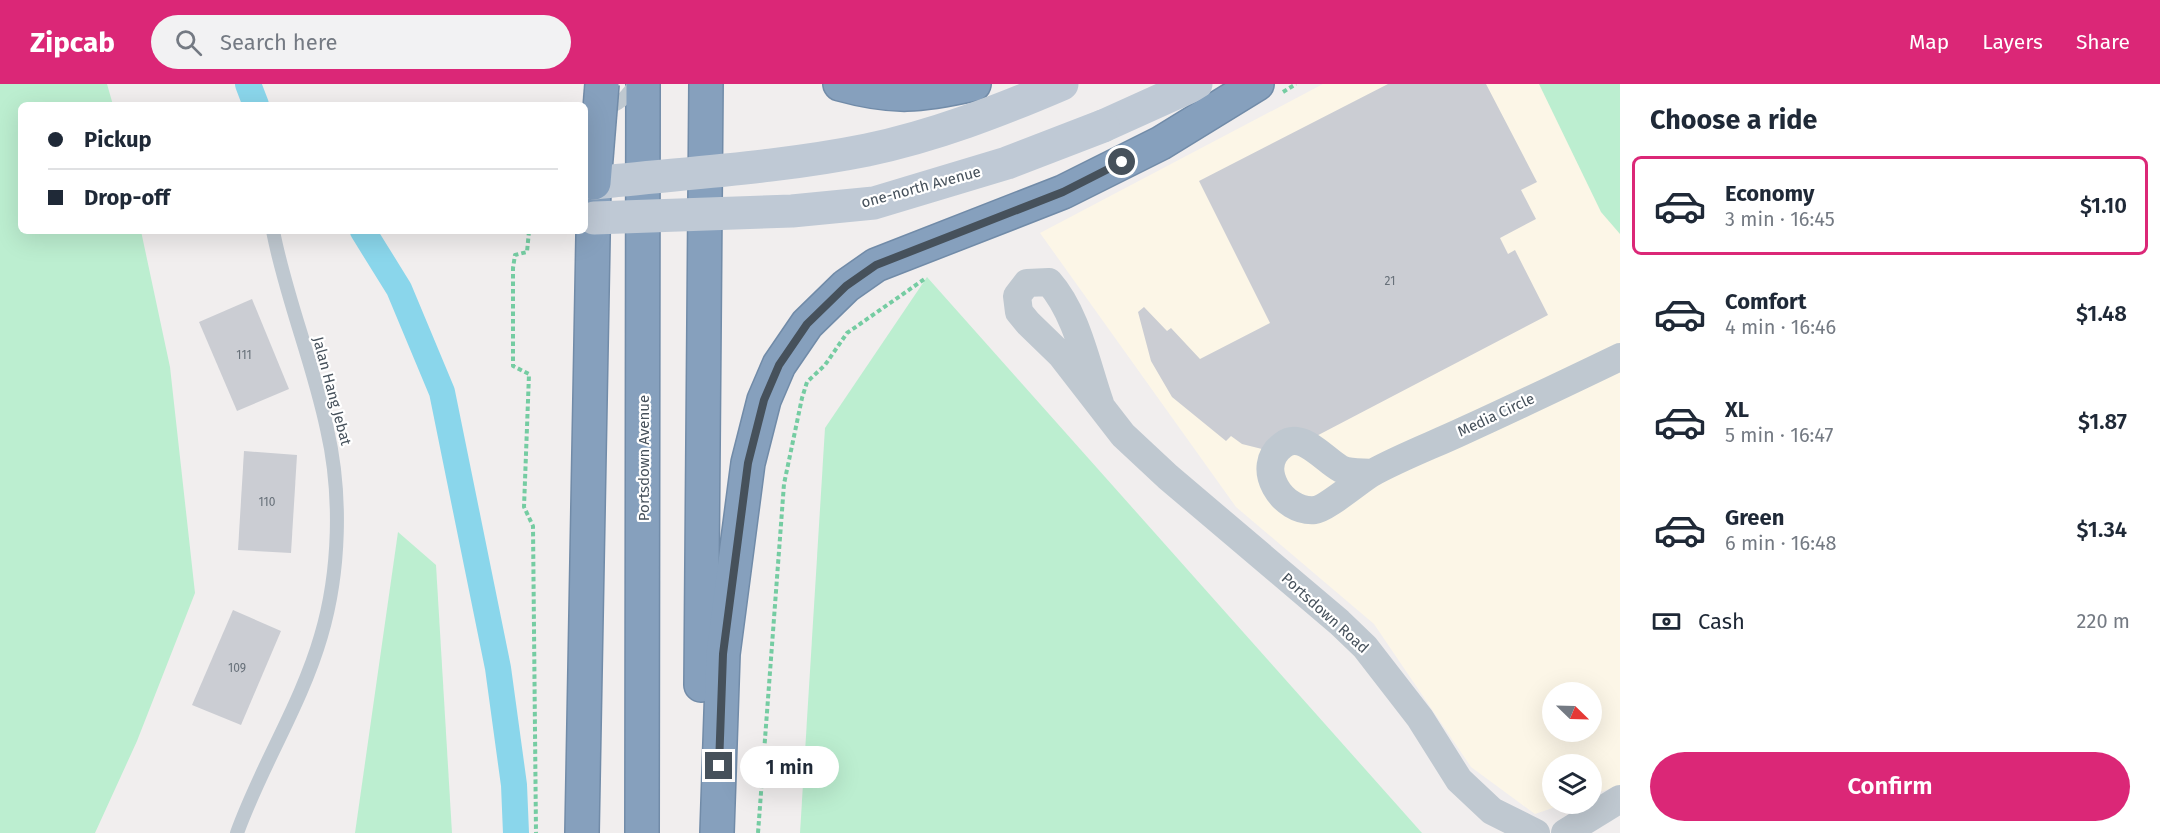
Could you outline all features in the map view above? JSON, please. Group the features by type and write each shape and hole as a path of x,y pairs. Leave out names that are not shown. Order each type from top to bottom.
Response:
{"highway":[{"name":"Portsdown Avenue","path":"642,833 643,84"},
{"path":"699,833 706,84"},
{"path":"840,84 877,94 927,95 974,84"},
{"path":"717,833 723,654 748,463 764,400 779,365 807,324 846,286 876,265 1063,192 1161,142 1257,84"},
{"path":"582,819 594,183 608,95"}],"street":[{"path":"594,183 867,150 988,116 1062,84"},
{"name":"one-north Avenue","path":"594,218 792,211 874,203 1007,163 1103,126 1196,84"},
{"name":"Media Circle","path":"1372,473 1620,357"},
{"name":"Portsdown Road","path":"1100,403 1124,435 1168,477 1339,622 1365,647 1420,718 1459,780 1492,811 1536,833"},
{"path":"1565,833 1620,799"},
{"path":"1608,833 1620,810"}],"lane":[{"path":"588,110 608,95 628,96 635,84"},
{"path":"608,95 631,116 644,147"},
{"name":"Jalan Hang Jebat","path":"237,833 264,765 306,681 321,636 334,558 336,512 332,452 274,234"}],"path":[{"path":"529,234 527,252 515,255 513,268 513,366 529,374 524,507 533,526 536,833"},
{"path":"758,833 784,484 807,382 836,351"}],"shaded area":[{"path":"1323,84 1620,84 1620,785 1602,791 1602,754 1542,754 1542,812 1535,814 1471,767 1374,624 1236,507 1040,233"}],"green space":[{"path":"0,84 107,84 112,102 18,102 18,234 142,234 170,367 195,593 137,741 95,833 0,833"},
{"path":"1539,84 1620,84 1620,234 1601,212"},
{"path":"927,277 1422,833 800,833 825,428"},
{"path":"398,532 436,565 452,833 355,833"}],"building":[{"path":"1388,84 1486,84 1537,182 1521,190 1536,219 1500,238 1508,254 1515,250 1548,315 1282,454 1242,444 1231,436 1226,441 1172,397 1151,361 1138,312 1144,307 1167,331 1171,328 1200,359 1270,323 1199,181"},
{"path":"252,299 289,389 237,411 199,322"},
{"path":"244,451 297,455 291,553 238,550"},
{"path":"233,610 281,631 241,725 192,705"}],"waterway":[{"path":"248,84 255,102"},
{"path":"365,234 399,289 442,392 498,668 514,785 516,833"}],"route":[{"path":"719,766 723,654 748,463 764,400 779,365 807,324 846,286 876,265 1063,192 1122,162"}]}
